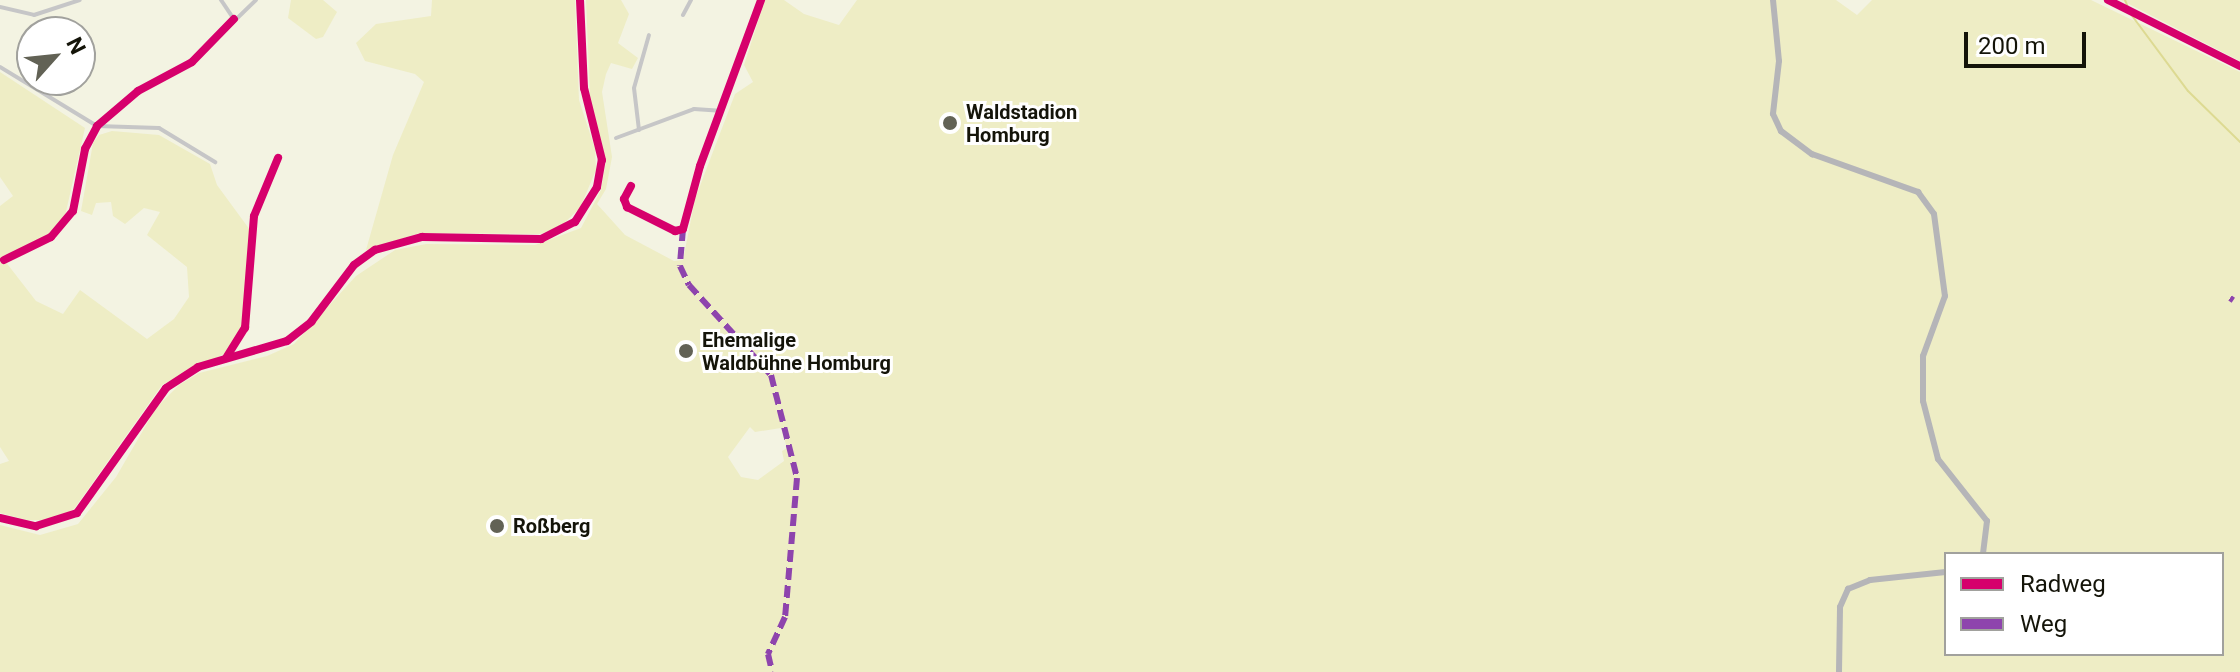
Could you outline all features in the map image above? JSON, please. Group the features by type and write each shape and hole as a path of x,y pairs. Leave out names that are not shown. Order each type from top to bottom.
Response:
{"main road":[{"path":"1773,0 1779,61 1773,114 1781,131 1812,154 1918,192 1934,214 1945,296 1923,356 1923,401 1938,459 1987,521 1983,552"},
{"path":"1839,672 1840,607 1848,589 1870,580 1944,572"}],"street":[{"path":"0,7 34,15 80,0"},
{"path":"221,0 234,19"},
{"path":"4,260 51,237 73,211 85,149 97,126 138,91 192,62 256,0"},
{"path":"0,518 36,526 77,513 166,388 190,371 226,358 266,351 295,336 354,265 389,244 422,237 541,239 575,222 597,187 602,160 584,88 580,0"},
{"path":"683,15 691,0"},
{"path":"631,186 624,199 627,207 675,231 683,229 720,111 761,0"},
{"path":"2108,0 2240,66"},
{"path":"639,131 634,88 649,35"},
{"path":"0,67 97,126 159,128 215,162"},
{"path":"616,138 700,108 720,111"},
{"path":"226,358 245,328 254,216 278,158"}],"green space":[{"path":"291,0 323,0 337,12 323,37 316,39 288,18"},
{"path":"432,0 575,0 579,100 595,149 596,170 580,208 560,227 540,234 420,233 366,250 393,155 424,82 415,74 365,61 356,43 376,24 431,16"},
{"path":"586,0 621,0 629,14 618,43 638,58 632,69 611,63 606,74 602,92 612,157 606,189 597,204 625,235 674,261 683,260 695,199 735,94 753,82 744,65 765,0 784,0 804,14 839,25 857,0 1772,0 1774,14 1776,0 1836,0 1857,15 1872,0 2091,0 2240,72 2240,672 0,672 0,525 40,535 78,524 116,477 156,408 179,385 199,373 267,356 294,344 356,276 395,250 426,244 535,245 581,228 601,190 606,161 590,100","holes":["750,427 755,432 781,428 787,448 782,451 784,461 758,480 741,477 728,457"]},
{"path":"2121,0 2240,0 2240,61"},
{"path":"0,72 16,83 16,96 36,96 85,128 65,216 49,235 0,259 0,206 13,196 0,177"},
{"path":"112,131 159,135 210,164 217,185 250,230 247,312 241,335 226,353 162,385 74,509 53,520 27,520 0,513 0,464 9,461 0,447 0,262 5,261 36,301 63,314 80,290 147,339 174,319 189,297 187,267 147,235 160,212 144,208 125,224 113,216 111,202 96,203 92,215 81,211 93,143 99,135"}],"waterway":[{"path":"2125,0 2128,7"},
{"path":"2130,13 2188,91 2240,142"}],"marked path":[{"path":"683,229 680,266 689,285 771,375 797,478 785,617 768,654 772,672"}],"cycle path":[{"path":"0,518 36,526 77,513 166,388 198,367 287,341 311,322 354,265 375,250 422,237 541,239 575,222 597,187 602,160 584,88 580,0"},
{"path":"631,186 624,199 627,207 675,231 683,229 700,166 761,0"},
{"path":"2108,0 2240,66"},
{"path":"4,260 51,237 73,211 85,149 97,126 138,91 192,62 234,19"},
{"path":"226,358 245,328 254,216 278,158"}],"place":[{"name":"Waldstadion Homburg","path":"950,123"},
{"name":"Ehemalige Waldbühne Homburg","path":"686,351"},
{"name":"Roßberg","path":"497,526"}]}
